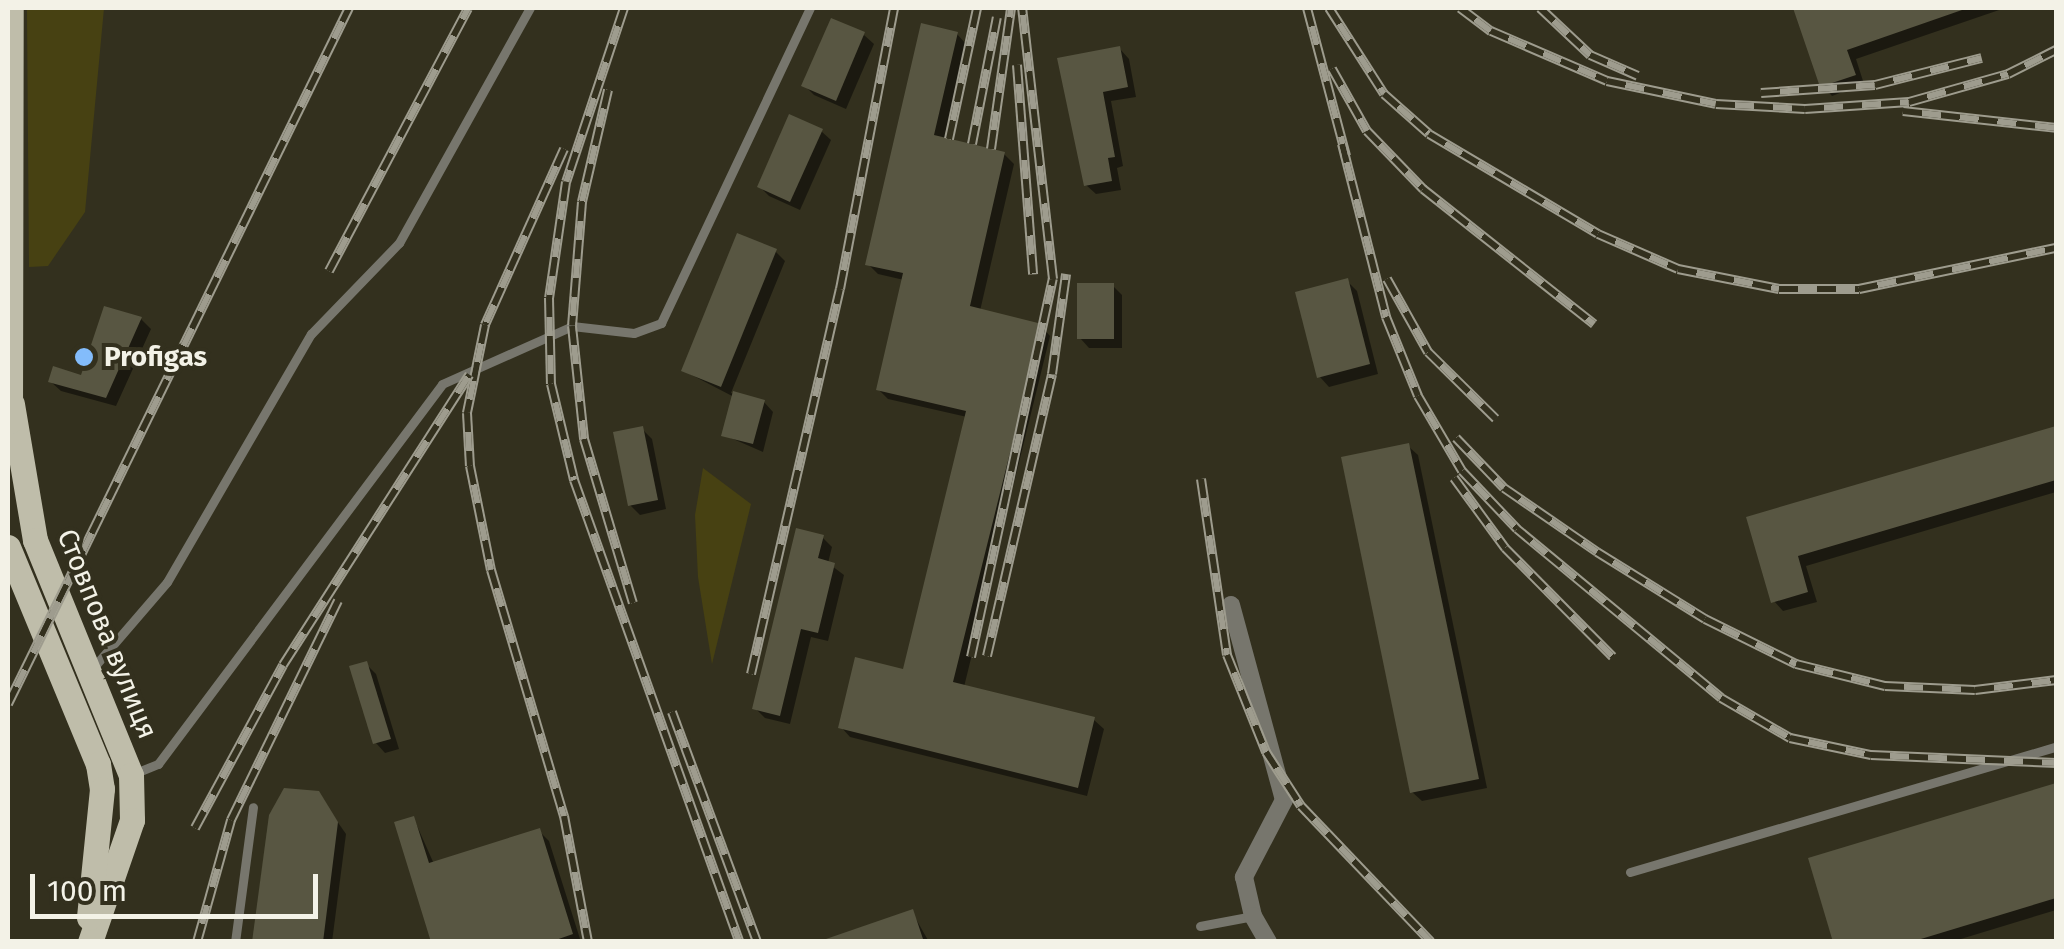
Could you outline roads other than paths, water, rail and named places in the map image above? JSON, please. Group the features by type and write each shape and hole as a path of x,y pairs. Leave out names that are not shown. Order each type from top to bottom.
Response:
{"main road":[{"path":"8,456 12,404 11,8"},
{"name":"Стовпова вулиця","path":"12,404 24,505 131,775 132,820 88,942"},
{"name":"Стовпова вулиця","path":"8,547 90,738 102,788 88,942"}],"street":[{"path":"1231,605 1284,800 1244,877 1253,916 1268,942"}],"lane":[{"path":"89,674 167,582 312,334 399,244 530,8"},
{"path":"131,775 158,764 442,384 572,326 634,334 661,323 810,8"},
{"path":"1630,872 2056,747"},
{"path":"235,942 254,807"},
{"path":"1200,926 1253,916"}],"railway":[{"path":"8,704 349,8"},
{"path":"329,271 468,8"},
{"path":"624,8 566,182 549,298 551,384 574,480 739,942"},
{"path":"751,674 840,289 894,8"},
{"path":"949,139 977,8"},
{"path":"991,149 1011,8"},
{"path":"971,657 1053,279 1022,8"},
{"path":"1307,8 1346,156"},
{"path":"1329,8 1384,94 1429,134 1598,234 1678,269 1779,289 1859,289 2056,248"},
{"path":"1460,8 1491,31 1607,81 1716,104 1805,109 1909,102 2008,74 2056,50"},
{"path":"1540,8 1590,55 1638,76"},
{"path":"972,144 997,17"},
{"path":"1761,93 1875,85 1982,58"},
{"path":"1017,65 1033,274"},
{"path":"1332,69 1367,131 1423,189 1594,324"},
{"path":"608,90 582,202 572,326 584,439 633,603"},
{"path":"1903,111 2056,128"},
{"path":"1342,144 1386,317 1418,396 1462,471 1517,529 1721,698 1790,738 1871,755 2056,763"},
{"path":"564,149 485,325 467,413 470,466 491,570 564,816 588,942"},
{"path":"987,656 1052,374 1066,274"},
{"path":"1387,279 1428,352 1496,419"},
{"path":"195,828 283,665 469,375"},
{"path":"1456,438 1504,488 1597,552 1705,619 1796,664 1885,686 1975,690 2056,680"},
{"path":"1454,478 1505,548 1613,657"},
{"path":"1201,479 1227,655 1266,752 1301,806 1431,942"},
{"path":"197,942 231,820 338,601"},
{"path":"672,712 757,942"}],"place":[{"name":"Profigas","path":"84,357"}]}
